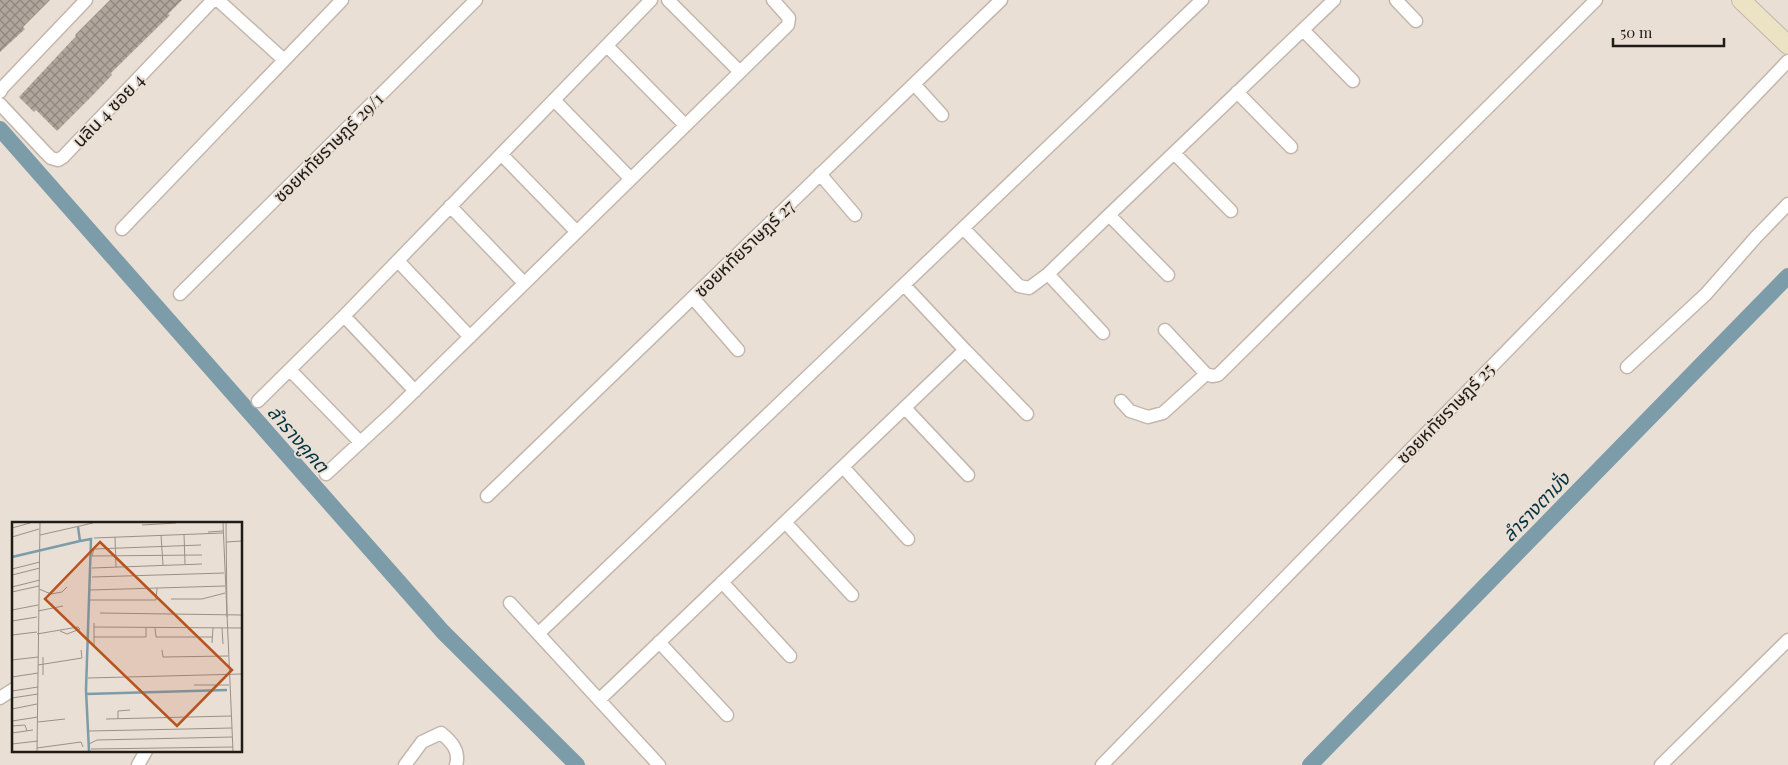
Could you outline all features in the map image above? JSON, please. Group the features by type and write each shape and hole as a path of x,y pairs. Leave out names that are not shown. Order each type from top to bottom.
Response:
{"main road":[{"path":"1742,0 1788,45"}],"street":[{"path":"1,90 86,0"},
{"name":"นลิน 4 ซอย 4","path":"0,104 51,158 58,160 63,157 213,0"},
{"path":"218,0 284,60"},
{"path":"122,229 342,0"},
{"name":"ซอยหทัยราษฎร์ 29/1","path":"180,294 476,0"},
{"path":"258,401 344,316 652,0"},
{"path":"668,0 740,72"},
{"path":"326,474 415,391 788,25 789,18 773,0"},
{"name":"ซอยหทัยราษฎร์ 27","path":"487,496 1001,0"},
{"path":"539,633 1202,0"},
{"path":"963,228 1019,286 1029,288 1048,274 1334,0"},
{"path":"1396,0 1416,21"},
{"path":"1165,330 1206,374 1218,375 1596,0"},
{"path":"1303,30 1353,81"},
{"path":"608,46 685,125"},
{"name":"ซอยหทัยราษฎร์ 25","path":"1102,765 1788,61"},
{"path":"914,84 942,115"},
{"path":"1237,92 1291,147"},
{"path":"554,100 630,178"},
{"path":"1174,153 1232,211"},
{"path":"501,154 576,231"},
{"path":"820,174 855,215"},
{"path":"1627,367 1706,294 1788,204"},
{"path":"450,206 524,284"},
{"path":"1109,215 1168,275"},
{"path":"398,261 470,336"},
{"path":"1048,274 1103,333"},
{"path":"904,285 1027,414"},
{"path":"693,298 738,350"},
{"path":"344,316 415,391"},
{"path":"599,700 965,350"},
{"path":"290,370 360,442"},
{"path":"1121,401 1130,411 1148,417 1163,413 1206,374"},
{"path":"906,408 968,475"},
{"path":"843,467 908,539"},
{"path":"785,522 852,595"},
{"path":"722,582 790,656"},
{"path":"510,603 658,765"},
{"path":"1662,765 1788,640"},
{"path":"659,642 727,715"},
{"path":"0,698 12,690"},
{"path":"405,765 422,742 441,733 453,743 458,759 456,765"},
{"path":"138,765 145,752"}],"building":[{"path":"0,0 50,0 23,27 25,29 0,52"},
{"path":"110,0 182,0 168,14 170,15 111,73 112,75 57,131 36,110 34,112 19,97 75,35"}],"waterway":[{"name":"ลำรางคูคต","path":"0,129 443,632 577,765"},
{"name":"ลำรางตามั่ง","path":"1310,765 1788,276"}]}
